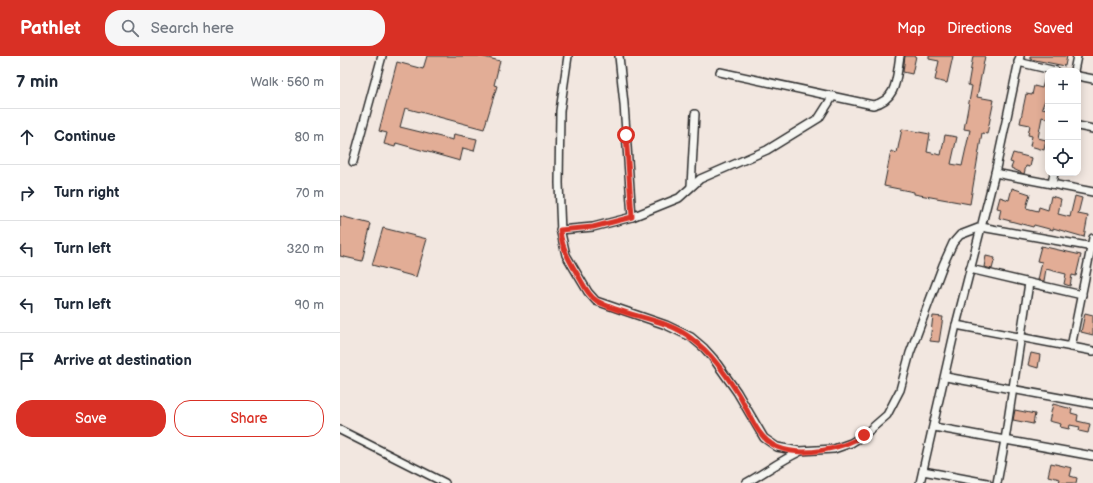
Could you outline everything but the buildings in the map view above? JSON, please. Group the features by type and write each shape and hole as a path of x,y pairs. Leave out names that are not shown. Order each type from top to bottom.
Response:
{"street":[{"path":"353,162 382,56"},
{"path":"568,56 560,111 559,183 560,230 566,256 588,292 596,300 666,325 691,337 713,358 737,392 764,438 777,447 799,452 834,449 851,443 876,426 887,415 900,390 910,353 953,243 960,235 981,227 1092,247"},
{"path":"619,56 632,217"},
{"path":"720,72 873,105 882,104 889,99 893,92 900,56"},
{"path":"1075,68 1077,56"},
{"path":"920,483 946,377 956,325 995,173 1019,59 1047,68"},
{"path":"1081,77 1093,79"},
{"path":"560,230 593,227 632,217 678,198 700,180 767,150 819,118 833,96"},
{"path":"691,186 695,114"},
{"path":"1081,127 1093,129"},
{"path":"995,173 1093,192"},
{"path":"1052,184 1053,176"},
{"path":"1071,347 1093,238"},
{"path":"970,269 1082,295"},
{"path":"997,483 1014,389 1020,337 1029,283"},
{"path":"956,325 1093,351"},
{"path":"946,377 1093,404"},
{"path":"934,427 1093,456"},
{"path":"340,430 434,480 445,483"},
{"path":"746,483 764,474 782,460 799,452"},
{"path":"923,471 987,483"}],"route":[{"path":"626,135 632,217 593,227 560,230 566,256 588,292 596,300 666,325 691,337 713,358 737,392 764,438 777,447 799,452 834,449 851,443 864,435"}]}
